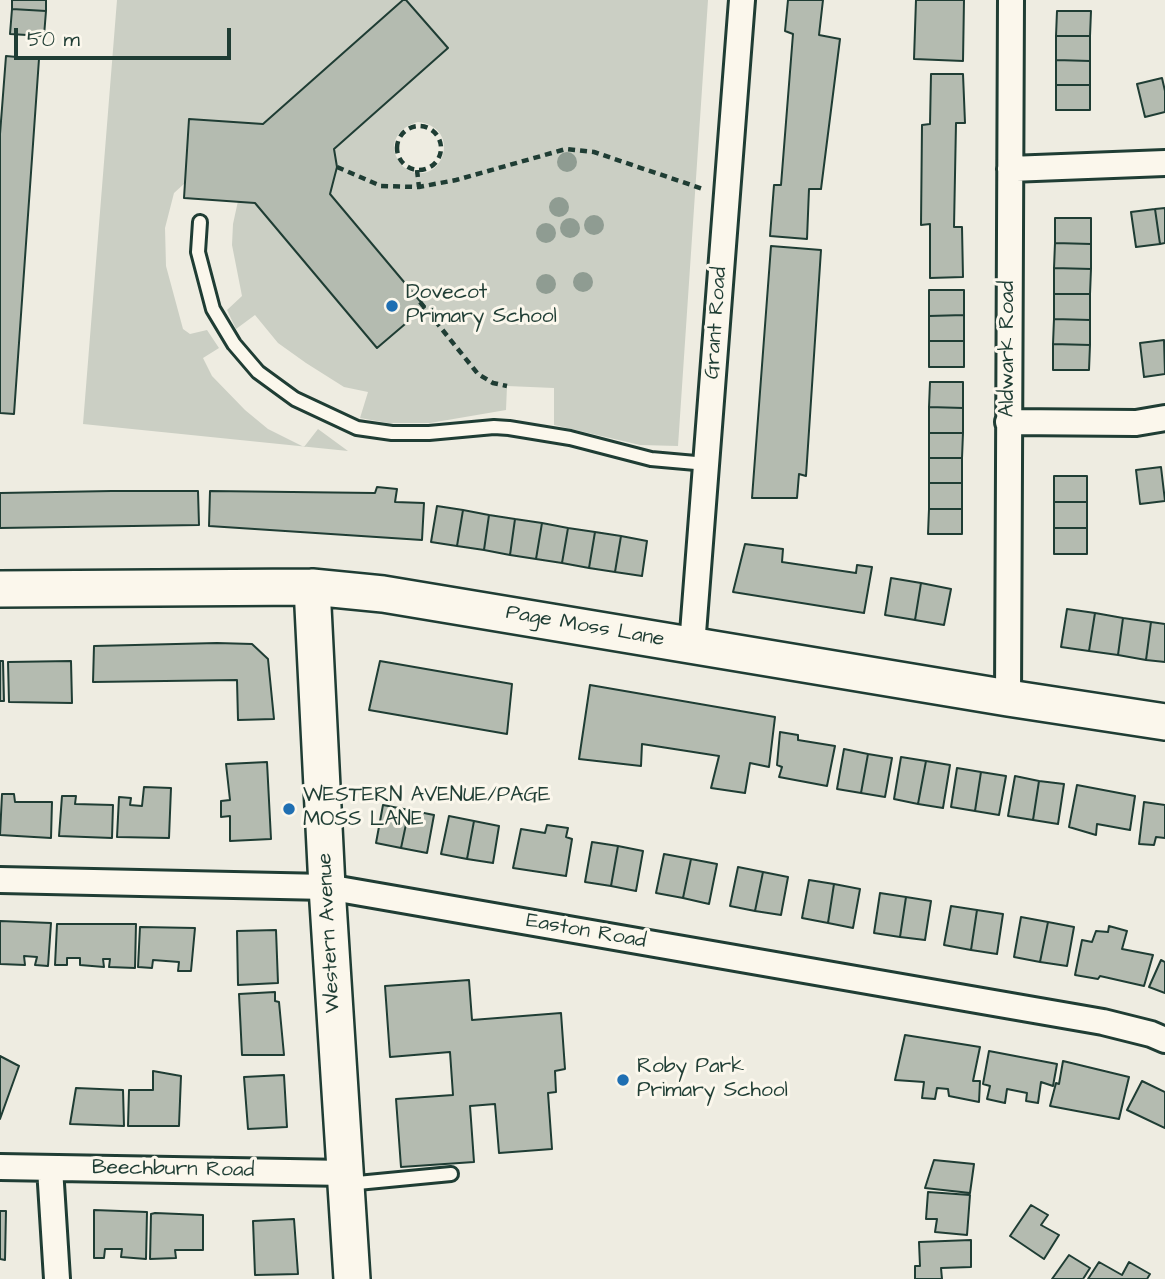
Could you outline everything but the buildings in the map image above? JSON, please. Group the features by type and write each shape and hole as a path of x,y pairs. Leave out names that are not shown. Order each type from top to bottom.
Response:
{"street":[{"name":"Grant Road","path":"692,646 742,0"},
{"name":"Aldwark Road","path":"1008,698 1011,0"},
{"path":"1010,169 1165,163"},
{"path":"1008,422 1136,423 1165,418"},
{"name":"Page Moss Lane","path":"0,589 312,587 383,594 1165,722"},
{"name":"Western Avenue","path":"312,587 327,887 352,1279"},
{"name":"Easton Road","path":"0,880 327,887 1103,1022 1165,1040"},
{"name":"Beechburn Road","path":"0,1167 346,1179"},
{"path":"50,1168 57,1279"}],"lane":[{"path":"200,222 198,252 213,309 234,344 258,372 295,398 357,428 392,433 429,433 509,428 570,438 650,459 707,464"},
{"path":"346,1179 451,1174"}],"path":[{"path":"418,125 425,126 437,135 442,148 437,162 417,170 404,163 397,151 400,136 418,125"},
{"path":"337,167 381,186 419,187 456,180 566,149 594,152 703,189 726,191"},
{"path":"417,170 419,187"},
{"path":"421,302 478,374 493,383 507,386"}],"shaded area":[{"path":"117,0 403,0 263,124 189,119 185,183 174,193 165,228 166,266 183,329 190,334 207,330 219,348 203,358 212,376 268,429 303,446 83,424"},
{"path":"406,0 708,0 678,446 640,445 554,425 554,388 507,386 506,410 430,423 388,423 360,418 368,392 344,387 306,363 278,343 255,315 236,329 227,310 242,296 232,245 238,201 255,203 377,348 425,308 330,194 337,167 334,149 448,48","holes":["418,122 431,126 440,133 444,153 433,169 423,173 412,172 398,160 395,140 402,130 412,124"]},
{"path":"318,429 348,451 304,447"}],"place":[{"name":"Dovecot Primary School","path":"392,306"},
{"name":"WESTERN AVENUE/PAGE MOSS LANE","path":"289,809"},
{"name":"Roby Park Primary School","path":"623,1080"}]}
